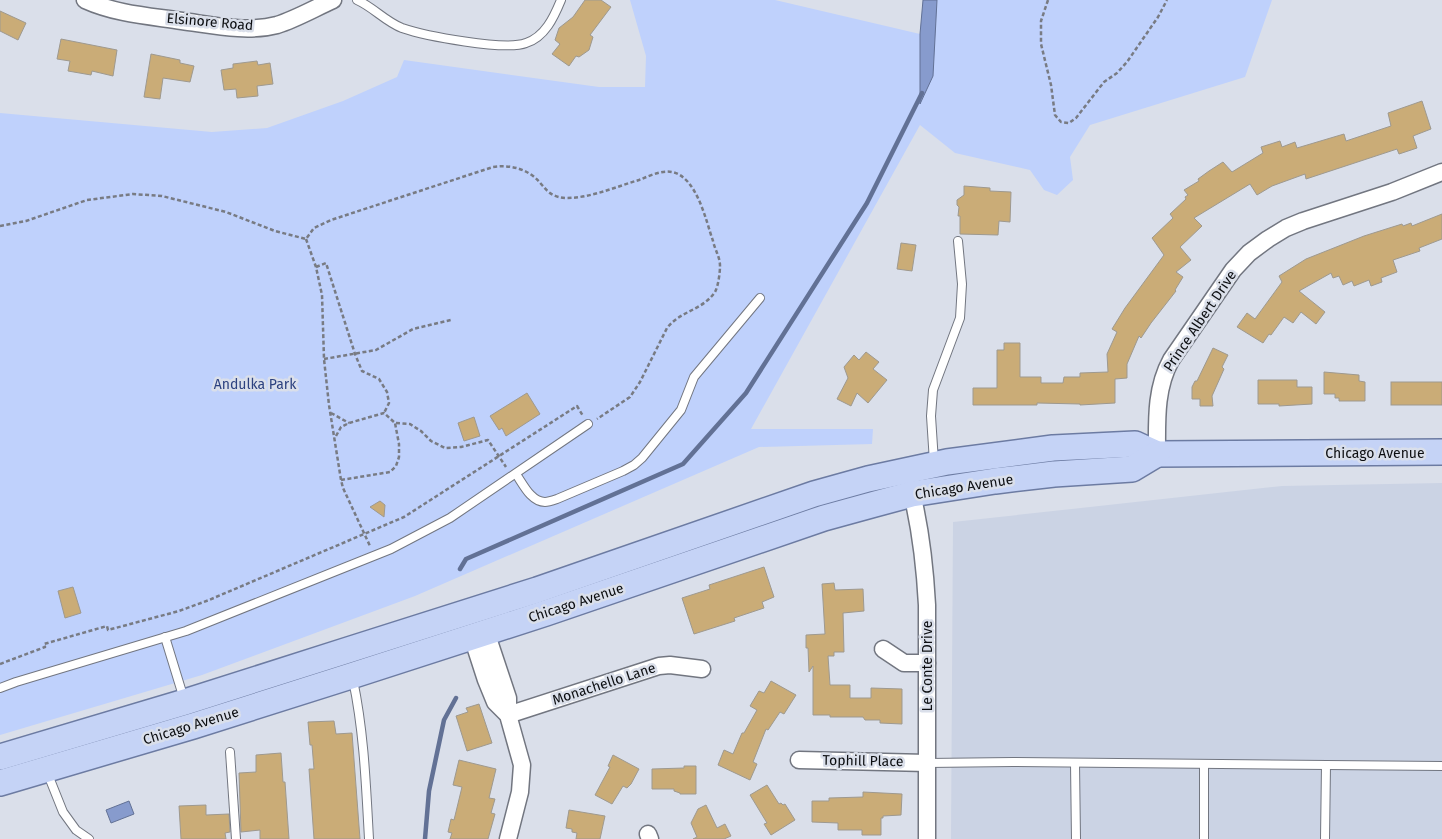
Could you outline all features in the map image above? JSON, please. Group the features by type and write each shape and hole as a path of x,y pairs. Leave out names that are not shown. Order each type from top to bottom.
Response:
{"main road":[{"name":"Chicago Avenue","path":"0,757 185,702 537,590 814,494 934,464 1053,448 1135,444 1157,454 1442,452"},
{"path":"868,479 912,494 916,483 927,476 1006,463 1016,453"},
{"name":"Chicago Avenue","path":"0,783 352,676 824,518 912,494 1054,474 1132,470 1157,454"}],"street":[{"name":"Elsinore Road","path":"85,0 101,7 132,14 248,29 277,25 333,0"},
{"name":"Prince Albert Drive","path":"1157,454 1158,411 1164,373 1233,270 1249,253 1268,238 1286,228 1401,189 1442,172"},
{"name":"Le Conte Drive","path":"912,494 920,530 925,567 927,605 927,839"},
{"path":"479,635 475,646 486,680 495,702 508,715 520,752 522,765 522,777 508,839"},
{"path":"883,648 904,663 927,664"},
{"name":"Monachello Lane","path":"508,715 659,666 670,665 702,669"},
{"name":"Tophill Place","path":"799,760 927,763"}],"lane":[{"path":"357,0 366,4 400,28 499,46 527,43 546,30 561,0"},
{"path":"934,464 931,416 933,390 960,318 962,284 958,242"},
{"path":"514,475 530,494 538,500 545,502 574,492 634,465 650,450 681,410 694,377 760,298"},
{"path":"0,688 186,631 391,549 450,518 588,424"},
{"path":"164,637 185,702"},
{"path":"352,676 360,712 369,839"},
{"path":"230,752 236,839"},
{"path":"927,763 1075,762 1442,766"},
{"path":"1075,762 1076,839"},
{"path":"1204,764 1204,839"},
{"path":"1325,839 1326,765"},
{"path":"46,770 63,812 76,830 89,839"}],"path":[{"path":"1048,0 1041,21 1041,44 1051,85 1055,115 1061,122 1069,123 1076,118 1104,82 1117,73 1127,62 1158,17 1167,0"},
{"path":"0,664 45,647 44,644 75,634 107,626 108,630 186,608 366,535 404,517 578,406 588,424 630,397 673,320 704,304 716,291 720,268 718,256 694,190 682,178 672,172 658,173 591,195 578,198 560,198 548,193 533,176 518,168 493,167 332,220 314,228 306,239"},
{"path":"0,226 26,221 87,200 133,194 162,196 226,212 275,231 306,239"},
{"path":"306,239 316,267 322,295 324,359 341,480 374,556"},
{"path":"316,267 326,263 362,371 379,379 387,392 389,403 384,413 349,422 341,427 335,437"},
{"path":"324,359 376,350 413,329 451,320"},
{"path":"331,413 349,422"},
{"path":"384,413 395,422 410,424 431,441 445,448 461,447 488,440 514,475"},
{"path":"341,480 390,472 396,466 399,458 399,444 395,422"}],"shaded area":[{"path":"923,0 937,0 933,76 920,104 920,34"},
{"path":"1442,483 1442,839 951,839 953,522 1282,486"},
{"path":"129,801 134,814 111,823 106,810"}],"green space":[{"name":"Andulka Park","path":"630,0 775,0 920,34 923,0 1272,0 1245,77 1090,125 1070,157 1073,180 1057,195 1044,190 1030,170 955,153 920,125 751,429 873,429 872,444 759,447 415,596 202,675 0,735 0,113 212,132 267,128 343,101 397,77 404,60 599,87 645,87 646,56"}],"building":[{"path":"585,0 601,0 611,7 590,35 593,37 589,50 579,57 576,56 569,66 552,54 560,44 555,40 559,28 573,17"},
{"path":"0,11 26,23 18,40 0,31"},
{"path":"61,39 117,50 113,76 92,71 91,75 68,71 70,61 57,59"},
{"path":"151,54 180,60 180,63 194,66 190,82 163,78 160,99 144,97"},
{"path":"257,61 258,65 270,63 273,84 257,86 258,96 237,98 236,89 224,90 221,70 233,68 233,64"},
{"path":"1422,101 1431,129 1413,136 1417,148 1399,154 1397,149 1306,179 1305,174 1272,186 1257,195 1250,184 1194,218 1202,226 1180,247 1191,260 1176,272 1183,277 1176,291 1141,338 1139,336 1127,364 1127,378 1115,379 1115,403 1080,405 1037,403 1037,405 973,405 973,388 997,388 997,350 1004,350 1004,343 1020,343 1020,377 1041,377 1041,383 1063,383 1064,377 1080,377 1080,373 1108,372 1107,354 1117,332 1112,329 1164,255 1152,238 1173,218 1170,214 1186,199 1185,197 1188,195 1184,190 1199,181 1198,179 1209,171 1223,162 1232,172 1263,153 1261,147 1280,141 1282,147 1295,142 1297,148 1344,134 1346,141 1391,126 1388,113"},
{"path":"964,186 990,188 990,191 1011,192 1010,222 999,221 998,235 960,234 960,216 958,216 959,207 957,200 964,195"},
{"path":"1442,214 1442,239 1419,248 1420,251 1393,260 1397,272 1381,278 1382,282 1371,286 1369,280 1354,286 1352,281 1343,285 1339,276 1333,278 1331,273 1299,291 1325,312 1316,324 1301,312 1293,323 1284,317 1263,343 1237,327 1247,313 1255,319 1282,282 1279,276 1306,259 1364,236 1402,224 1403,226 1411,223 1412,226"},
{"path":"901,243 916,245 912,271 897,269"},
{"path":"1213,348 1228,355 1212,396 1213,406 1200,406 1200,399 1192,399 1192,387 1195,381 1197,381"},
{"path":"866,352 879,362 873,369 887,380 868,403 857,393 851,406 837,399 848,378 844,367 854,355 859,360"},
{"path":"1324,372 1359,375 1359,381 1365,382 1365,401 1339,401 1339,398 1335,398 1335,394 1324,394"},
{"path":"1258,380 1297,380 1297,387 1312,387 1312,404 1279,406 1279,404 1258,404"},
{"path":"1391,382 1442,382 1442,405 1391,405"},
{"path":"527,393 540,414 506,436 502,428 499,430 490,416"},
{"path":"474,417 480,436 464,441 458,423"},
{"path":"380,501 385,505 384,517 370,507"},
{"path":"764,567 774,597 762,602 764,608 734,618 735,621 694,634 682,598 710,589 709,585"},
{"path":"834,583 835,590 863,589 864,611 843,613 844,652 834,652 834,656 828,656 830,685 850,685 850,698 871,698 871,688 902,689 902,724 880,723 880,720 865,720 863,717 813,715 813,666 809,672 806,635 825,634 822,584"},
{"path":"73,587 81,613 65,618 58,591"},
{"path":"771,681 796,695 784,714 780,712 768,730 766,729 753,762 757,764 750,780 718,765 724,750 733,754 742,733 744,733 757,710 750,706 759,691 764,693"},
{"path":"479,704 492,743 467,751 456,716 468,712 466,708"},
{"path":"334,721 336,734 352,733 360,839 314,839 309,769 314,769 308,722"},
{"path":"281,753 289,839 260,839 260,830 241,832 239,773 256,772 256,755"},
{"path":"613,755 639,769 631,784 627,788 623,786 612,804 595,795 610,767 608,766"},
{"path":"459,760 496,769 489,798 495,799 491,813 495,814 488,839 450,839 452,833 448,832 451,819 454,820 462,787 453,785"},
{"path":"684,766 696,766 696,794 680,794 674,791 674,789 652,789 652,769 684,768"},
{"path":"767,785 779,804 785,804 795,820 771,835 764,824 767,823 750,795"},
{"path":"863,792 902,794 901,815 883,816 881,818 881,835 862,835 862,830 838,830 838,823 812,822 812,801 829,801 829,798 863,797"},
{"path":"206,805 206,815 229,814 230,832 225,833 226,839 181,839 179,806"},
{"path":"706,805 717,828 725,824 731,836 724,839 693,839 697,837 691,823 698,809"},
{"path":"569,810 605,816 600,839 576,839 577,833 572,832 572,829 566,828"}],"waterway":[{"path":"460,569 466,559 683,464 746,393 867,203 922,93"},
{"path":"425,839 429,791 444,720 456,698"}]}
